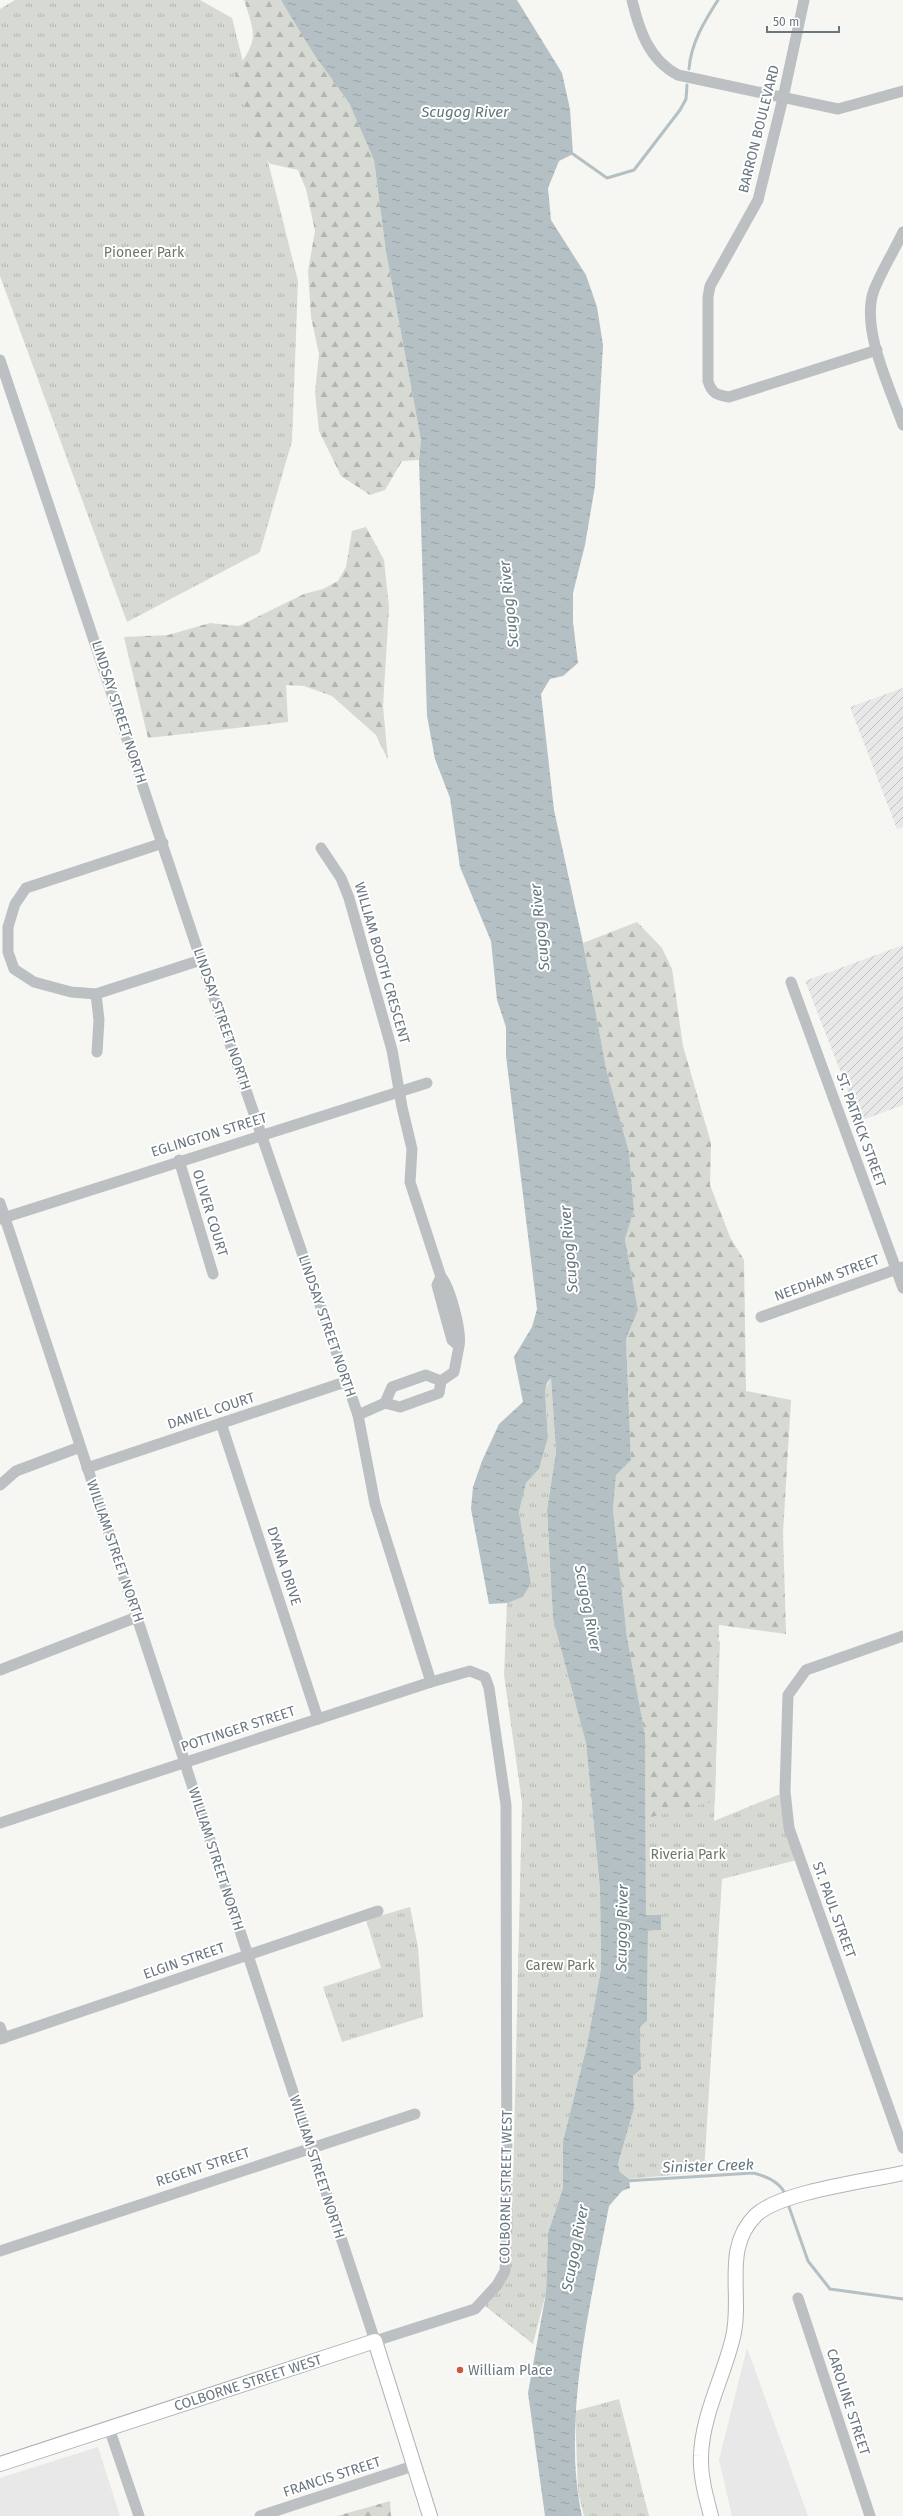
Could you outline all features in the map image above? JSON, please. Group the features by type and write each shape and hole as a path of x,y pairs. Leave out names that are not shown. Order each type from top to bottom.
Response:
{"main road":[{"path":"710,2516 701,2458 704,2435 714,2397 733,2337 736,2253 739,2238 758,2214 786,2198 903,2173"},
{"name":"COLBORNE STREET WEST","path":"0,2464 375,2341"},
{"name":"WILLIAM STREET NORTH","path":"375,2341 430,2516"}],"street":[{"path":"632,0 648,46 657,60 669,70 691,78 838,109 903,91"},
{"name":"BARRON BOULEVARD","path":"804,0 783,98 758,200 710,286 708,366 711,391 718,396 729,397 877,350"},
{"path":"903,232 874,290 870,314 877,350 903,425"},
{"name":"LINDSAY STREET NORTH","path":"0,360 201,960 262,1134 345,1382 358,1415 375,1504 431,1682"},
{"path":"163,843 26,888 14,904 8,927 8,952 14,969 34,982 71,992 96,994 201,960"},
{"name":"WILLIAM BOOTH CRESCENT","path":"321,848 340,878 352,908 392,1050 399,1093 412,1148 410,1182 441,1276 438,1285 448,1309 452,1340 459,1346 454,1372 441,1381"},
{"name":"ST. PATRICK STREET","path":"791,982 899,1268 903,1288"},
{"path":"96,994 99,1020 97,1052"},
{"name":"EGLINGTON STREET","path":"2,1218 179,1160 399,1093 427,1083"},
{"name":"OLIVER COURT","path":"179,1160 213,1274"},
{"name":"WILLIAM STREET NORTH","path":"0,1203 2,1218 137,1617 247,1956 375,2341"},
{"name":"NEEDHAM STREET","path":"761,1317 899,1268"},
{"path":"358,1415 385,1403 400,1407 439,1393 441,1381 426,1375 392,1387 385,1403"},
{"name":"DANIEL COURT","path":"86,1468 345,1382"},
{"name":"DYANA DRIVE","path":"221,1424 318,1718"},
{"path":"0,1486 16,1471 80,1447"},
{"path":"0,1670 137,1617"},
{"name":"ST. PAUL STREET","path":"903,1636 806,1670 800,1677 788,1695 785,1791 789,1828 903,2148"},
{"name":"POTTINGER STREET","path":"0,1823 431,1682 470,1671 485,1677"},
{"name":"COLBORNE STREET WEST","path":"375,2341 475,2309 497,2285 505,2271 508,2077 506,1805 489,1688 485,1677"},
{"name":"ELGIN STREET","path":"2,2039 378,1911"},
{"path":"0,2027 2,2039"},
{"name":"REGENT STREET","path":"0,2251 310,2147 415,2114"},
{"name":"CAROLINE STREET","path":"798,2298 870,2516"},
{"path":"109,2428 139,2516"},
{"name":"FRANCIS STREET","path":"260,2516 414,2466"}],"shaded area":[{"path":"903,688 903,827 897,829 850,707"},
{"path":"903,945 903,1105 860,1121 805,981"},
{"path":"747,2348 808,2516 732,2516 719,2460"},
{"path":"98,2447 120,2516 0,2516 0,2478"}],"green space":[{"name":"Pioneer Park","path":"15,0 200,0 232,18 298,281 292,441 260,552 127,622 0,276 0,9"},
{"path":"244,0 281,0 286,5 315,56 349,103 374,160 386,252 421,440 419,460 402,461 385,490 370,495 341,476 319,431 315,392 319,354 311,317 308,271 315,231 306,189 298,170 271,164 257,149 235,73 248,53 253,38 253,31"},
{"path":"366,527 384,560 389,607 383,706 388,760 376,735 332,696 304,686 286,685 288,722 148,738 124,637 168,635 210,623 239,626 304,594 323,589 338,581 346,567 352,531"},
{"path":"637,922 662,948 672,969 683,1046 711,1143 710,1185 730,1237 744,1260 746,1391 791,1400 783,1533 786,1634 719,1625 715,1801 647,1818 645,1735 627,1637 613,1510 616,1474 631,1460 626,1339 638,1310 625,1239 634,1210 629,1152 606,1068 583,943"},
{"name":"Carew Park","path":"551,1378 556,1452 547,1510 553,1619 586,1743 600,1889 601,1969 587,2045 563,2141 563,2188 548,2233 546,2293 533,2344 485,2306 499,2287 512,2225 522,1802 504,1675 507,1603 523,1597 531,1583 519,1512 526,1483 539,1469 548,1438 545,1390"},
{"name":"Riveria Park","path":"720,1641 714,1821 785,1792 801,1859 722,1879 704,2172 629,2179 620,2172 618,2164 634,2108 633,2076 641,2069 640,2027 647,2021 648,1931 661,1930 646,1916 645,1735 634,1672"},
{"path":"410,1907 418,1947 423,2017 342,2042 323,1987 381,1968 366,1920"},
{"path":"619,2399 649,2516 584,2516 578,2492 575,2411"},
{"path":"390,2501 391,2516 337,2516"}],"water":[{"name":"Scugog River","path":"281,0 517,0 562,73 570,109 573,154 559,161 548,188 551,220 586,275 597,307 603,345 595,486 585,545 573,593 573,622 578,663 563,676 550,679 541,694 554,810 583,943 606,1068 629,1152 634,1210 625,1239 638,1310 626,1339 631,1460 616,1475 613,1510 627,1637 645,1735 646,1915 661,1915 661,1930 648,1931 647,2021 640,2027 641,2069 633,2076 634,2108 618,2164 620,2172 629,2179 630,2188 622,2191 609,2206 594,2282 581,2361 575,2441 576,2479 582,2516 545,2516 528,2393 546,2293 548,2233 563,2188 563,2141 587,2045 601,1969 600,1889 586,1743 553,1619 547,1510 556,1452 551,1378 547,1383 545,1391 548,1438 539,1469 526,1483 519,1512 531,1583 523,1597 507,1603 489,1604 471,1509 473,1487 482,1461 499,1424 523,1402 514,1357 532,1327 537,1309 506,1056 506,1027 497,1000 491,941 460,867 450,798 435,759 427,716 419,460 421,440 386,252 374,160 349,103 315,56"}],"waterway":[{"path":"689,69 695,42 718,0"},
{"path":"573,154 607,178 634,170 680,110 686,99 687,85"},
{"name":"Sinister Creek","path":"625,2181 753,2173 777,2183 784,2191 786,2196"},
{"name":"Sinister Creek","path":"788,2204 808,2261 830,2289 903,2299"}],"place":[{"name":"William Place","path":"460,2370"}]}
